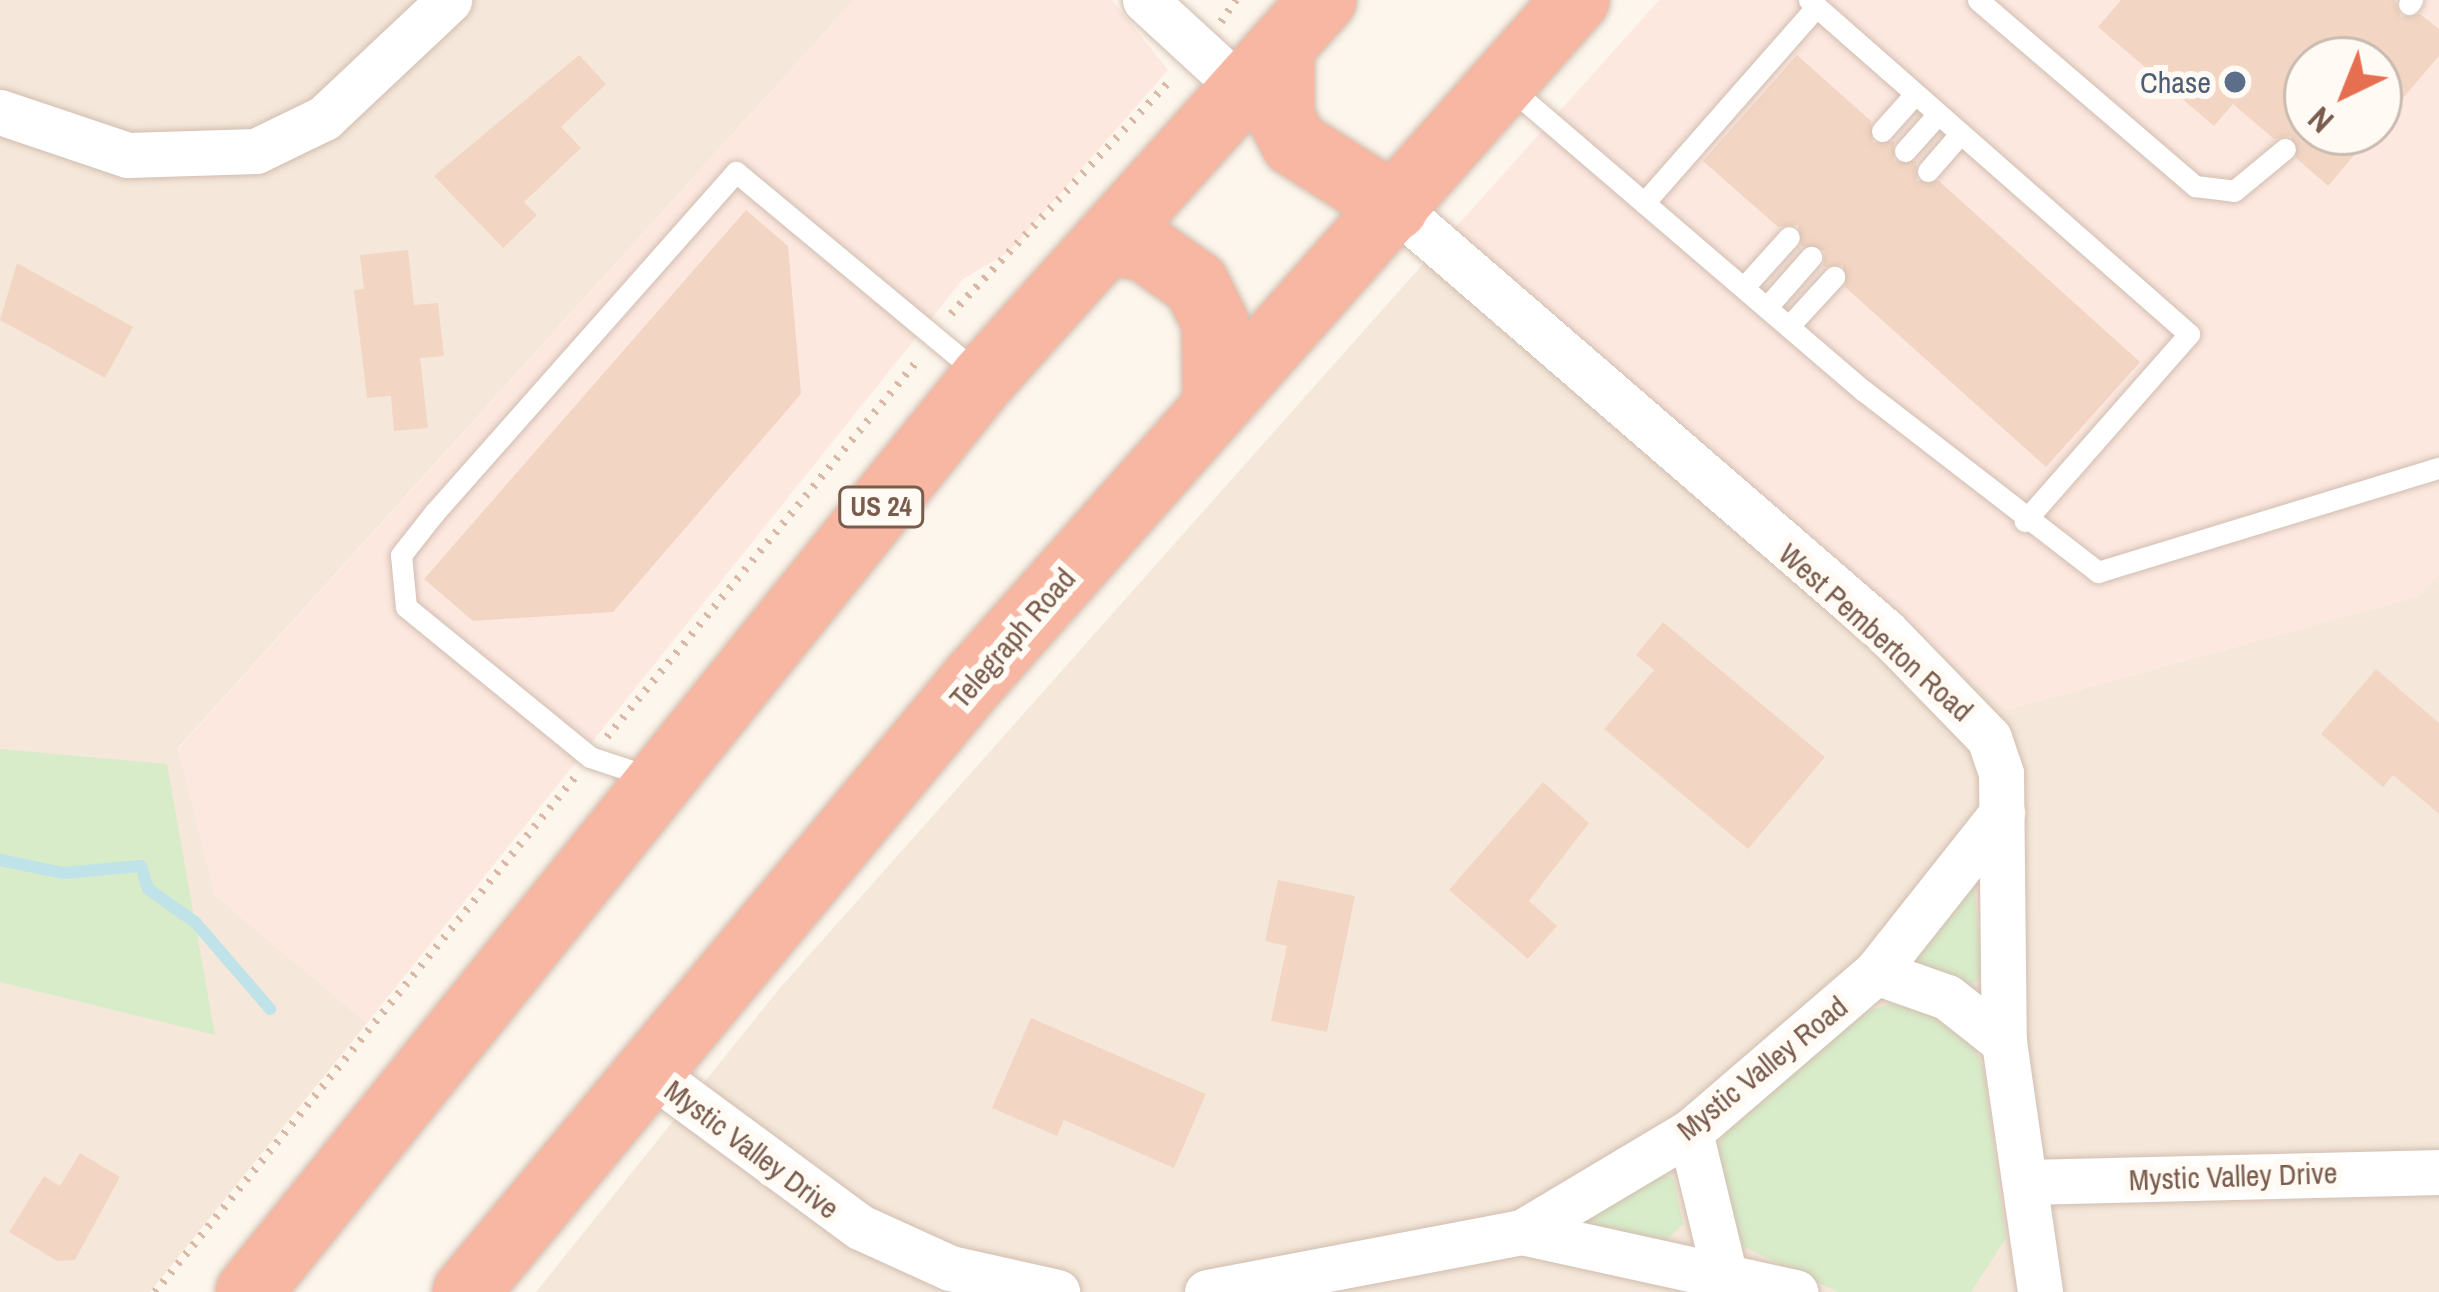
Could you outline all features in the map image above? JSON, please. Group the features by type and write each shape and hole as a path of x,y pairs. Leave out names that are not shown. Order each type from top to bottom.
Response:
{"highway":[{"name":"Telegraph Road","path":"466,1292 1216,406 1576,0"},
{"path":"1269,38 1281,117 1294,143 1395,207"},
{"name":"US 24","path":"249,1292 662,781 960,358 1112,242 1269,38"},
{"path":"1112,242 1145,248 1196,284 1215,322 1216,406"}],"street":[{"path":"0,112 128,154 256,151 324,118 449,0"},
{"path":"1145,0 1269,38"},
{"name":"West Pemberton Road","path":"1395,207 1973,715 1996,757 2002,813 2004,1042 2028,1182 2040,1292"},
{"name":"Mystic Valley Road","path":"1522,1232 1690,1132 1876,972 2002,813"},
{"name":"Mystic Valley Road","path":"1876,972 1947,997 2004,1042"},
{"name":"Mystic Valley Drive","path":"651,1073 860,1227 950,1268 1057,1292"},
{"path":"1690,1132 1723,1268"},
{"name":"Mystic Valley Drive","path":"2028,1182 2439,1172"},
{"path":"1207,1292 1522,1232 1723,1268 1795,1292"},
{"path":"2001,1292 2033,1247"}],"lane":[{"path":"1978,0 2195,186 2234,191 2283,151"},
{"path":"1644,203 1813,4 2189,334 2025,521"},
{"path":"1504,83 2025,521 2098,572 2439,468"},
{"path":"1882,130 1915,94"},
{"path":"1905,151 1938,114"},
{"path":"1928,171 1960,134"},
{"path":"662,781 590,757 406,607 401,555 736,172 960,358"},
{"path":"1744,287 1789,237"},
{"path":"1767,307 1811,257"},
{"path":"1790,326 1834,277"}],"path":[{"path":"1236,0 1269,38"},
{"path":"155,1292 590,757 960,358 966,286 1016,255 1170,82"}],"shaded area":[{"path":"0,0 854,0 178,748 215,895 367,1023 150,1292 0,1292"},
{"path":"854,0 1112,0 1168,70 1009,252 963,279 367,1023 215,895 178,749"},
{"path":"1659,0 2439,0 2439,574 2420,596 2006,710 1455,228"},
{"path":"1455,228 2006,710 2419,596 2439,574 2439,1292 536,1292 779,989"}],"green space":[{"path":"0,749 167,764 215,1035 0,982"},
{"path":"1974,884 1983,973 1966,993 1909,968 1943,903"},
{"path":"1890,1004 1943,1016 1970,1036 1984,1070 2006,1238 1971,1292 1838,1292 1734,1242 1711,1159 1727,1128 1856,1015"},
{"path":"1659,1171 1674,1179 1683,1224 1667,1240 1556,1229"}],"building":[{"name":"Chase","path":"2121,0 2395,0 2401,17 2420,14 2439,29 2439,56 2403,98 2403,36 2283,36 2283,137 2274,139 2233,104 2214,126 2098,27"},
{"path":"579,55 606,84 561,127 581,148 524,202 537,215 503,248 434,176"},
{"path":"1797,55 1871,121 1873,143 1894,141 1894,161 1916,161 1917,181 1939,181 2140,362 2046,467 1845,287 1843,265 1823,267 1825,251 1801,246 1798,225 1778,227 1703,161"},
{"name":"Chase","path":"2296,156 2354,156 2328,186"},
{"path":"746,210 788,246 801,394 613,612 473,621 424,579"},
{"path":"408,250 414,305 438,303 444,356 420,358 428,428 394,431 391,396 367,398 354,290 364,289 360,255"},
{"path":"17,263 133,327 105,378 0,320"},
{"path":"1663,622 1825,757 1748,849 1604,729 1654,670 1636,655"},
{"path":"2376,669 2439,723 2439,814 2393,775 2383,787 2321,734"},
{"path":"1543,782 1589,823 1529,901 1557,926 1528,959 1449,890"},
{"path":"1278,880 1355,896 1327,1032 1271,1021 1287,946 1265,941"},
{"path":"1031,1018 1206,1094 1174,1168 1064,1120 1057,1136 992,1108"},
{"path":"80,1153 120,1177 75,1260 57,1261 9,1232 44,1176 60,1186"}],"waterway":[{"path":"0,860 63,873 141,866 148,889 195,922 270,1009"}],"place":[{"name":"Chase","path":"2235,82"}]}
